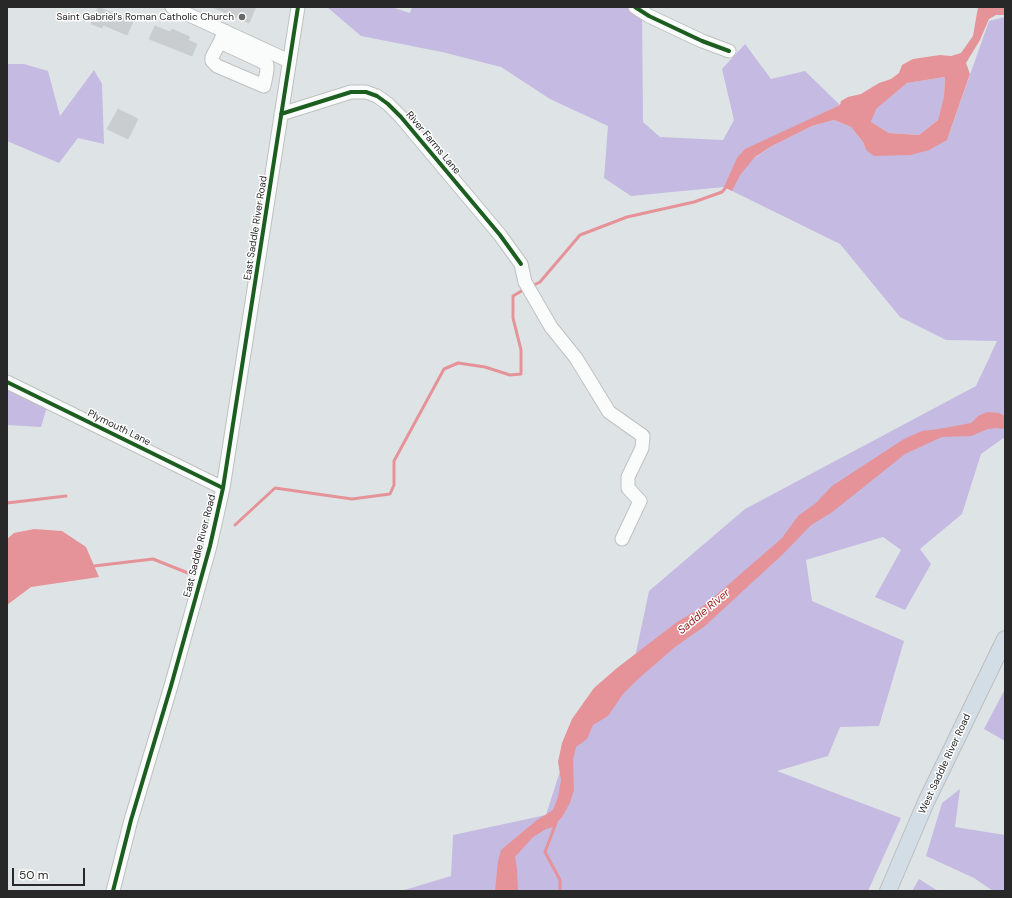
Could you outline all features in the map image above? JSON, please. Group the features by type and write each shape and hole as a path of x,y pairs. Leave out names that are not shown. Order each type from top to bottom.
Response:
{"main road":[{"name":"West Saddle River Road","path":"888,891 926,802 1000,660 1005,639"}],"street":[{"path":"172,7 222,37 247,48 289,61"},
{"name":"East Saddle River Road","path":"113,891 131,820 171,686 210,546 223,488 298,7"},
{"path":"635,7 649,16 702,41 729,51"},
{"path":"222,37 212,61 217,66 264,86 267,70 266,65 247,48"},
{"name":"River Farms Lane","path":"281,114 351,92 366,92 377,96 388,104 406,123 500,235 521,264 525,282 552,327 576,358 609,412 643,436 642,448 628,478 628,488 640,500 622,539"},
{"name":"Plymouth Lane","path":"7,382 223,488"}],"shaded area":[{"path":"327,7 391,7 410,13 412,7 642,7 643,122 660,137 723,140 734,120 722,69 745,44 771,79 805,71 840,105 756,145 755,158 770,147 812,126 834,120 851,127 863,142 866,150 947,140 989,21 1005,17 1005,437 981,454 962,514 920,549 931,564 905,610 875,597 901,550 883,537 806,560 812,601 904,641 879,726 840,727 828,756 777,771 901,818 868,891 401,891 451,876 453,835 546,815 569,743 634,662 649,591 745,509 976,386 997,341 946,340 900,317 840,244 724,187 631,196 604,178 608,126 550,99 501,67 442,52 361,36"},
{"path":"7,64 24,64 48,71 60,116 94,70 102,84 104,144 78,138 59,163 7,141"},
{"path":"945,77 944,96 938,120 919,135 889,133 871,122 875,109 907,83"},
{"path":"7,388 47,407 41,427 7,425"},
{"path":"1005,689 1005,741 984,729"},
{"path":"960,789 955,827 1005,835 1005,891 993,891 974,878 926,856 942,803"},
{"path":"919,879 938,891 912,891"}],"water":[{"path":"978,7 1005,7 1005,15 996,15 989,19 980,40 966,63 970,74 947,140 929,150 911,155 874,156 866,150 863,142 851,127 834,120 812,126 770,147 754,158 740,175 732,191 724,187 737,158 745,149 840,105 841,101 848,97 861,94 879,83 891,79 899,73 902,65 913,59 940,55 951,56 961,53 973,36","holes":["945,77 944,96 938,120 919,135 889,133 871,122 876,109 907,83"]},
{"name":"Saddle River","path":"987,412 999,413 1005,416 1005,429 988,429 971,436 942,437 905,454 831,513 811,525 783,554 705,626 675,647 637,680 623,694 608,716 593,725 587,739 576,747 573,760 574,790 570,803 562,817 553,827 546,829 533,837 515,857 518,891 495,891 498,861 501,850 537,820 553,810 558,797 561,780 558,762 562,743 572,719 594,688 617,668 677,622 702,607 728,585 782,538 798,516 816,503 832,486 904,439 922,431 971,423 978,416"},
{"path":"34,529 62,531 86,547 99,577 31,587 7,605 7,539 14,533"}],"building":[{"path":"98,7 124,18 126,13 135,17 127,35 103,25 102,28 91,24"},
{"name":"Saint Gabriel's Roman Catholic Church","path":"212,7 256,7 249,23"},
{"path":"155,26 170,32 172,29 190,37 188,40 197,44 192,56 149,39"},
{"path":"118,109 138,119 128,139 107,129"}],"waterway":[{"path":"532,286 540,282 580,235 627,217 694,202 722,192 727,186"},
{"path":"235,525 275,488 352,499 390,494 394,485 394,461 444,369 458,363 485,367 510,375 521,374 521,350 513,318 513,296 525,289"},
{"path":"7,503 66,496"},
{"path":"94,566 153,559 188,573"},
{"path":"556,823 545,852 560,880 560,891"}],"cycle path":[{"path":"113,891 131,820 171,686 210,546 223,488 298,7"},
{"path":"635,7 649,16 702,41 729,51"},
{"path":"281,114 351,92 366,92 377,96 388,104 401,117 500,235 521,264"},
{"path":"7,382 223,488"}],"place":[{"name":"Saint Gabriel's Roman Catholic Church","path":"242,17"}]}
